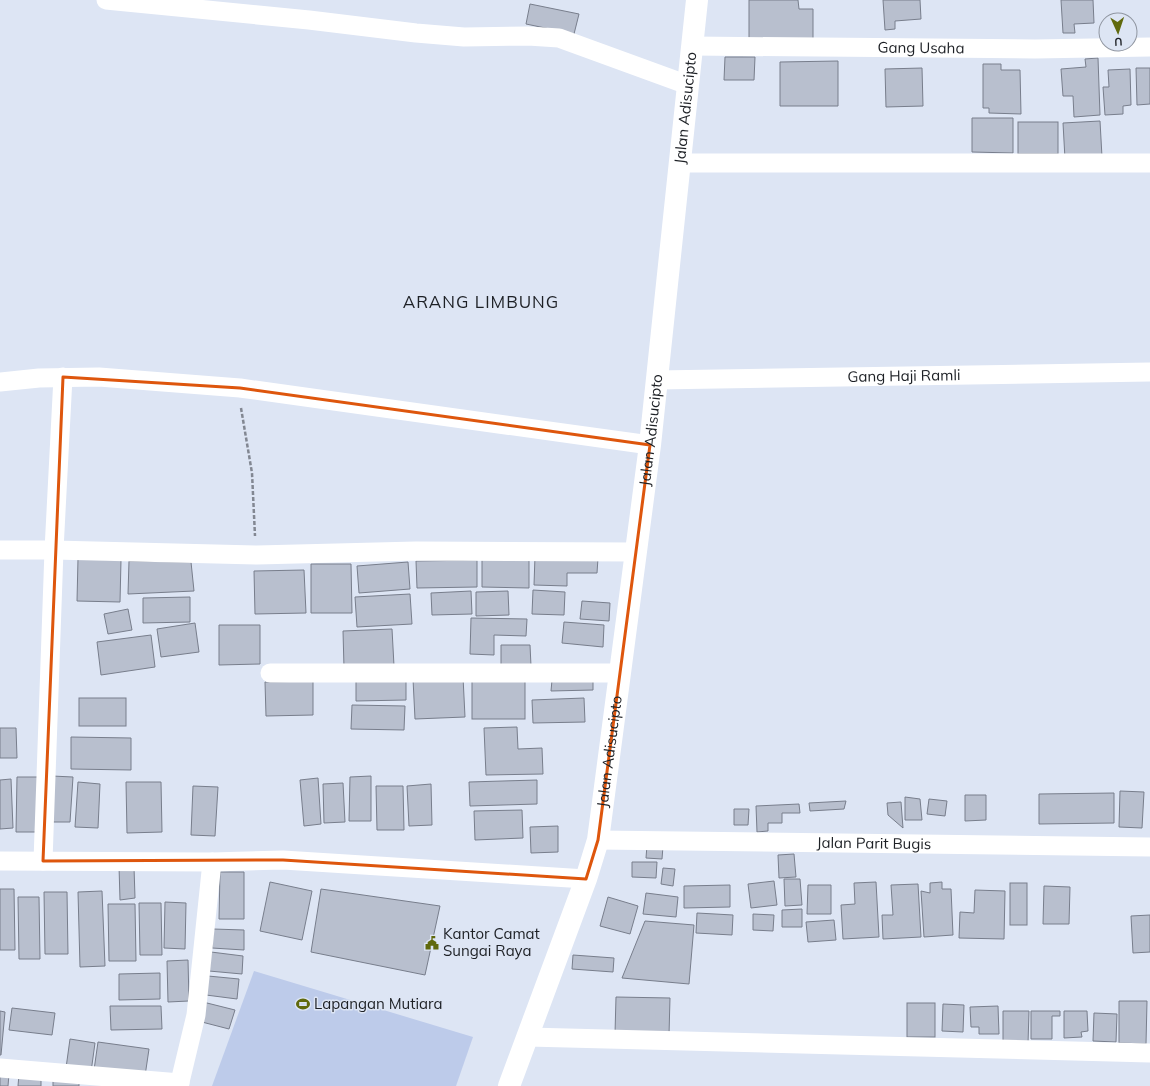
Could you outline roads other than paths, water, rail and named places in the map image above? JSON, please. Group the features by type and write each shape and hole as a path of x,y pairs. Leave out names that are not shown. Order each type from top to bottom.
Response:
{"main road":[{"name":"Jalan Adisucipto","path":"509,1086 596,849 650,445 697,0"}],"street":[{"path":"106,0 309,20 416,33 464,37 528,36 559,38 688,85"},
{"name":"Gang Usaha","path":"692,46 1034,49 1150,46"},
{"path":"680,162 1150,163"},
{"name":"Gang Haji Ramli","path":"657,380 1150,372"},
{"path":"43,861 54,550 63,377"},
{"path":"0,382 39,378 99,377 240,388 650,445"},
{"path":"0,550 256,554 416,551 635,552"},
{"path":"270,673 619,673"},
{"name":"Jalan Parit Bugis","path":"596,849 1150,847"},
{"path":"0,861 212,862 283,860 586,879"},
{"path":"0,1068 179,1085 196,1015 212,862"},
{"path":"528,1037 1150,1053"}],"place":[{"name":"Kantor Camat Sungai Raya","path":"432,943"},
{"name":"Lapangan Mutiara","path":"303,1004"}],"district":[{"name":"ARANG LIMBUNG","path":"481,302"}]}
